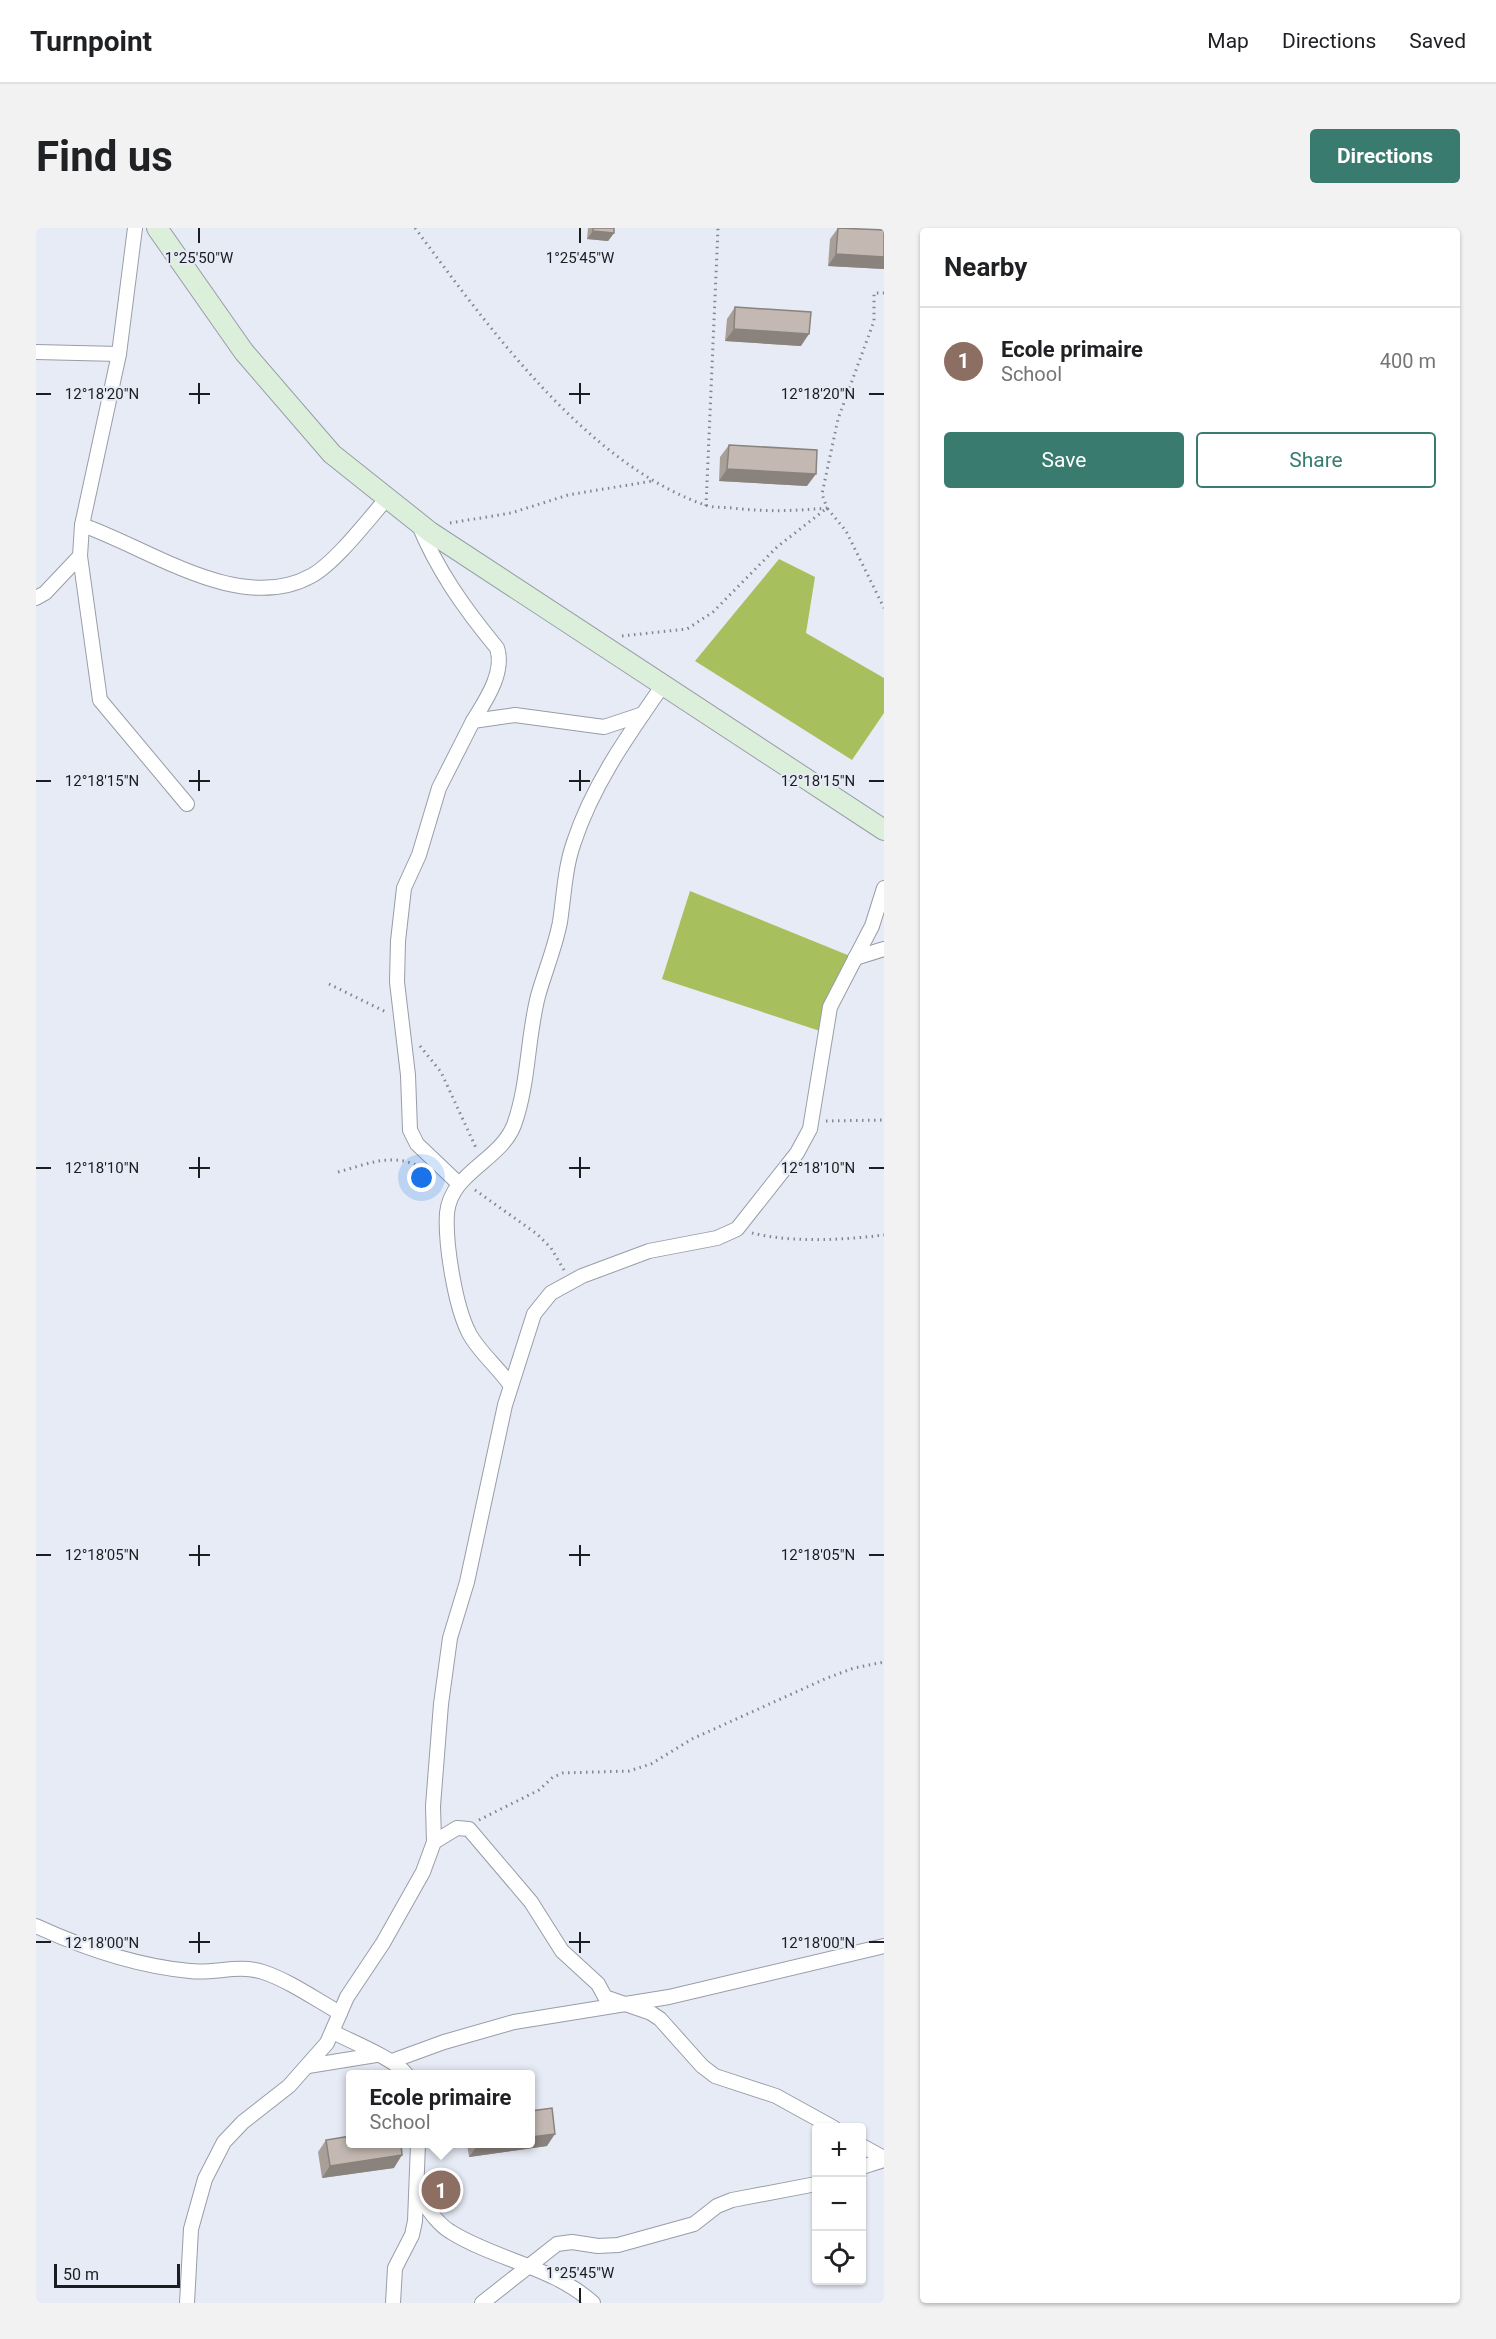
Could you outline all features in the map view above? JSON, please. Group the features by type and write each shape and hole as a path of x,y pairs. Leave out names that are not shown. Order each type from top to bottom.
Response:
{"street":[{"path":"135,228 119,354 82,525 80,556 100,700 187,804"},
{"path":"157,228 259,369 332,454 417,522 884,830"},
{"path":"36,352 119,354"},
{"path":"82,525 227,586 292,585 312,576 387,498"},
{"path":"417,522 432,558 500,657 499,667 491,687 439,788 419,855 404,888 398,941 397,982 408,1075 410,1130 417,1144 459,1184"},
{"path":"36,598 45,593 80,556"},
{"path":"511,1386 470,1335 460,1312 447,1232 447,1211 459,1184 496,1152 512,1129 525,1091 538,997 560,923 573,843 590,801 663,685"},
{"path":"473,721 515,715 604,727 643,714"},
{"path":"187,2303 192,2229 205,2179 224,2142 243,2122 289,2086 308,2066 333,2032 340,2013 423,1872 434,1842 433,1806 441,1704 450,1638 468,1582 511,1386 534,1314 551,1293 582,1276 649,1251 717,1238 738,1229 797,1154 812,1121 830,1007 872,926 884,888"},
{"path":"855,958 884,949"},
{"path":"434,1842 457,1828 465,1826 531,1902 562,1951 598,1984 604,1997 629,2004 660,2019 702,2066 715,2076 776,2096 827,2123"},
{"path":"36,1926 78,1945 184,1971 241,1968 262,1972 289,1984 340,2013"},
{"path":"392,2061 444,2042 514,2022 689,1993 884,1946"},
{"path":"333,2032 392,2061 402,2070"},
{"path":"308,2066 376,2055"},
{"path":"393,2303 395,2268 414,2229 418,2148"},
{"path":"866,2149 884,2159"},
{"path":"866,2165 884,2159"},
{"path":"482,2303 529,2269 557,2244 572,2242 598,2246 618,2245 694,2224 717,2206 732,2200 812,2185"},
{"path":"417,2194 449,2231 494,2255 563,2281 593,2303"}],"path":[{"path":"415,228 493,332 564,410 607,448 654,481 706,506 776,513 827,508"},
{"path":"706,506 718,228"},
{"path":"884,293 874,293 874,321 838,419 822,495 827,508 846,531 884,608"},
{"path":"417,522 450,523 511,513 568,495 654,481"},
{"path":"594,639 687,629 713,612 777,548 827,508"},
{"path":"812,1121 884,1120"},
{"path":"738,1229 769,1237 856,1239 884,1235"},
{"path":"465,1826 539,1790 553,1777 563,1773 629,1771 651,1764 692,1738 826,1678 854,1668 884,1662"}],"green space":[{"path":"779,559 815,577 806,633 884,678 884,713 852,760 695,661"},
{"path":"690,891 855,958 826,1033 662,979"}],"building":[{"path":"593,228 614,228 614,233 593,231"},
{"path":"838,228 884,230 884,257 836,254"},
{"path":"735,307 811,312 809,334 734,329"},
{"path":"729,445 817,450 816,474 727,469"},
{"path":"552,2108 555,2134 535,2136 535,2110"},
{"path":"346,2137 346,2148 401,2148 402,2155 330,2166 326,2140"}],"place":[{"name":"Ecole primaire","path":"441,2190"}]}
